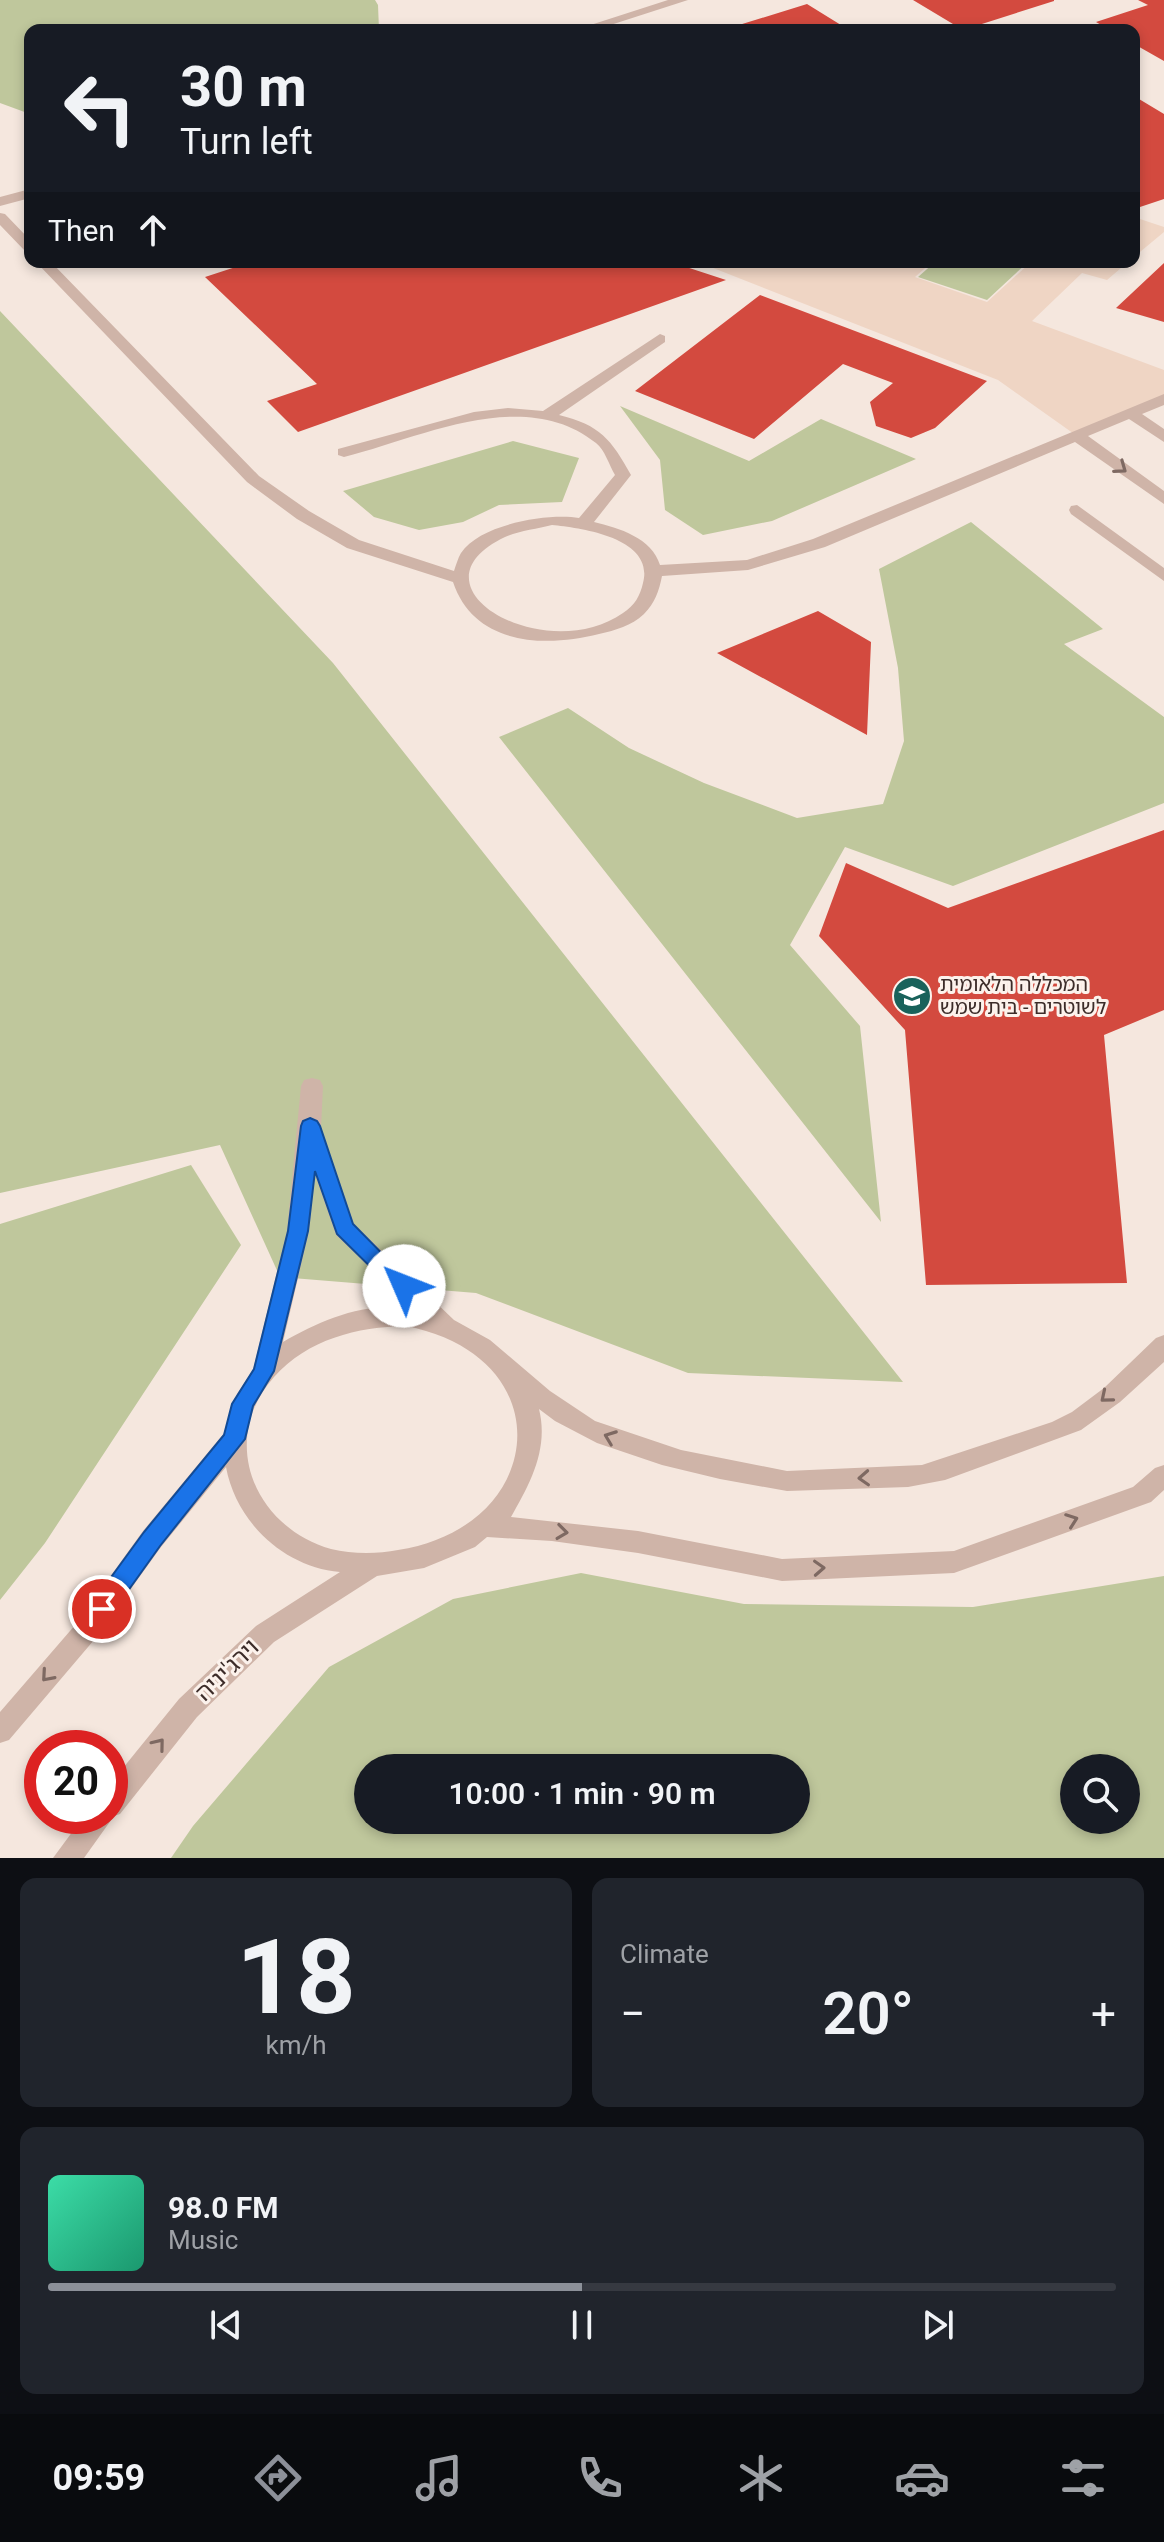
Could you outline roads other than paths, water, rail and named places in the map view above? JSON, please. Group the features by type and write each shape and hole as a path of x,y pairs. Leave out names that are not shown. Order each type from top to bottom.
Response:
{"street":[{"path":"601,24 682,0"},
{"path":"0,202 24,195"},
{"path":"0,217 24,242"},
{"path":"49,268 253,479 303,515 353,544 459,578"},
{"path":"549,414 660,339"},
{"path":"654,571 748,565 819,543 1164,399"},
{"path":"344,452 483,413 549,414 602,440 623,475 585,522"},
{"path":"1131,413 1164,437"},
{"path":"1077,436 1164,499"},
{"path":"1077,510 1164,576"},
{"path":"530,522 585,522 625,536 644,552 654,571 654,584 644,604 624,621 595,633 560,638 507,630 481,617 464,599 459,578 465,558 491,535 530,522"},
{"path":"264,1371 298,1231 312,1086"},
{"path":"310,1126 344,1229 444,1324"},
{"path":"501,1361 521,1391 530,1425 526,1462 511,1496 485,1526 450,1548 412,1562 371,1566 326,1560 285,1541 255,1513 238,1477 234,1439 243,1404 264,1371 294,1345 330,1326 371,1317 408,1317 444,1324 475,1339 583,1426 669,1459 785,1481 924,1475 1078,1421 1164,1345"},
{"path":"0,1731 85,1632 152,1539 234,1439"},
{"path":"485,1526 552,1530 638,1542 782,1570 954,1562 1142,1495 1164,1475"},
{"name":"וירג'יניה","path":"128,1783 188,1708 265,1634 371,1566"},
{"path":"67,1858 86,1834"}],"place":[{"name":"המכללה הלאומית לשוטרים - בית שמש","path":"912,996"}]}
